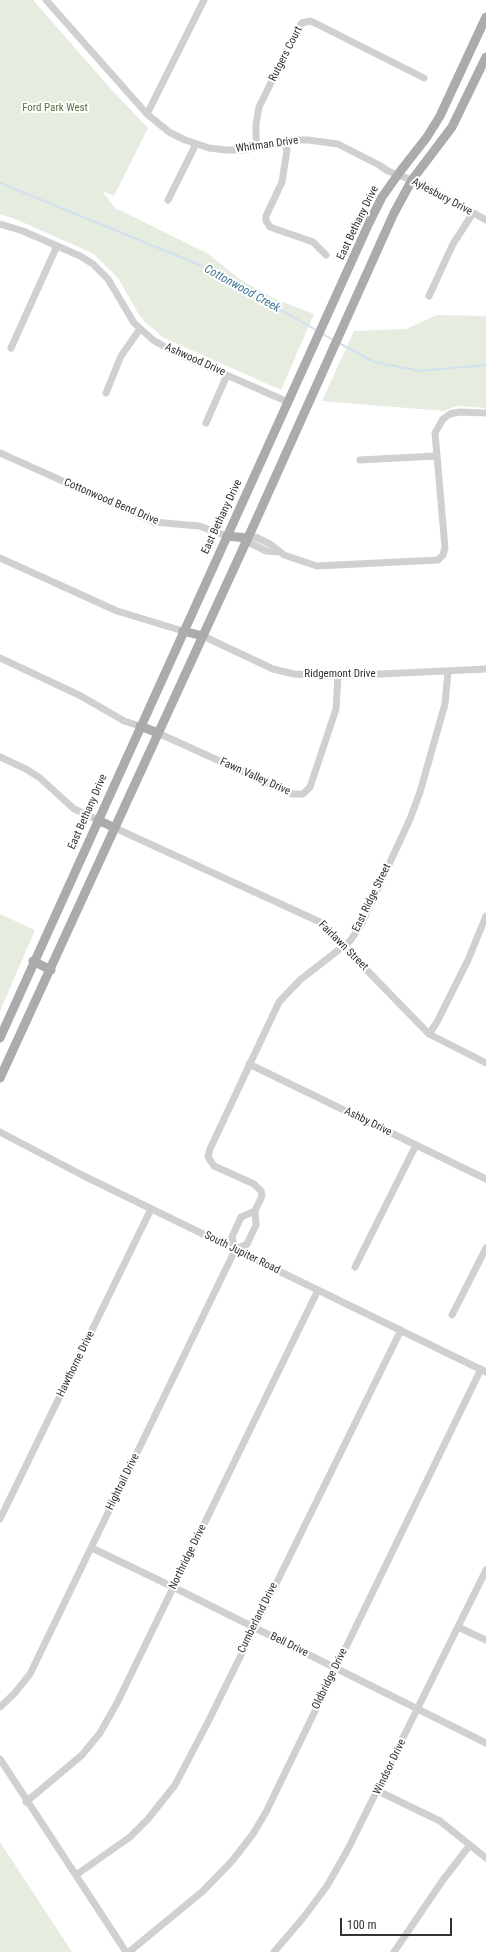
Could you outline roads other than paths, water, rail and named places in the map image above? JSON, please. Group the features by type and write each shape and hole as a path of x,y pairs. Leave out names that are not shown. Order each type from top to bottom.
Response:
{"main road":[{"name":"East Bethany Drive","path":"0,1038 33,961 328,316 369,223 382,197 427,137 440,116 486,17"},
{"path":"0,1078 51,970 394,213 412,180 452,127 486,57"},
{"path":"227,536 247,538"},
{"path":"183,631 203,636"},
{"path":"140,726 158,734"},
{"path":"98,820 115,828"},
{"path":"33,961 51,970"}],"street":[{"name":"Whitman Drive","path":"46,0 148,114 169,132 196,144 226,150 256,148 284,142 308,140 338,144 398,175"},
{"path":"148,114 204,0"},
{"name":"Rutgers Court","path":"256,148 256,124 259,107 298,28 302,23 310,21 315,23 424,78"},
{"path":"284,142 287,150 282,182 266,216 266,221 270,227 313,242 326,256"},
{"path":"168,200 196,144"},
{"name":"Aylesbury Drive","path":"398,175 422,184 486,220"},
{"path":"428,296 453,244 473,213"},
{"name":"Ashwood Drive","path":"0,224 23,230 86,260 101,271 134,323 153,340 172,352 288,402"},
{"path":"11,348 57,246"},
{"path":"106,393 121,356 140,329"},
{"path":"206,423 227,375"},
{"path":"247,538 255,537 270,544 279,552 306,564 317,566 435,561 441,558 445,548 435,433 443,418 459,412 486,413"},
{"name":"Cottonwood Bend Drive","path":"0,453 154,522 199,526 227,536"},
{"path":"360,460 436,456"},
{"path":"0,558 117,612 183,631"},
{"name":"Ridgemont Drive","path":"203,636 273,669 294,674 338,676 486,669"},
{"path":"0,658 81,696 132,725 140,726"},
{"name":"East Ridge Street","path":"208,1157 210,1149 271,1016 287,991 344,946 354,936 361,925 416,804 445,704 448,671"},
{"name":"Fawn Valley Drive","path":"158,734 292,794 303,794 310,787 334,716 338,697 338,676"},
{"path":"0,757 26,769 40,778 74,809 98,820"},
{"name":"Fairlawn Street","path":"115,828 314,918 344,946 429,1034 486,1063"},
{"path":"429,1034 437,1022 468,960 486,916"},
{"name":"Ashby Drive","path":"249,1064 486,1179"},
{"name":"South Jupiter Road","path":"0,1132 151,1209 483,1370"},
{"path":"355,1267 416,1146"},
{"name":"Hightrail Drive","path":"208,1157 214,1166 258,1187 262,1196 254,1211 241,1218 232,1237 236,1250"},
{"name":"Hawthorne Drive","path":"0,1519 151,1209"},
{"name":"Hightrail Drive","path":"0,1707 14,1694 30,1674 236,1250 247,1244 256,1225 254,1211"},
{"path":"452,1315 486,1248"},
{"name":"Northridge Drive","path":"26,1802 77,1759 100,1733 318,1290"},
{"name":"Cumberland Drive","path":"76,1875 130,1837 148,1819 175,1785 209,1720 401,1330"},
{"name":"Oldbridge Drive","path":"127,1952 204,1891 243,1848 266,1812 483,1370"},
{"name":"Bell Drive","path":"92,1548 486,1743"},
{"name":"Windsor Drive","path":"274,1952 303,1918 327,1886 348,1849 486,1570"},
{"path":"458,1627 486,1640"},
{"path":"0,1759 26,1802 127,1952"},
{"path":"378,1791 440,1821 486,1858"},
{"path":"394,1952 443,1880 470,1845"}],"waterway":[{"name":"Cottonwood Creek","path":"0,183 200,265 318,331"},
{"name":"Cottonwood Creek","path":"321,333 333,340"},
{"name":"Cottonwood Creek","path":"339,343 374,362 420,371 486,365"}],"park label":[{"name":"Ford Park West","path":"55,108"}]}
